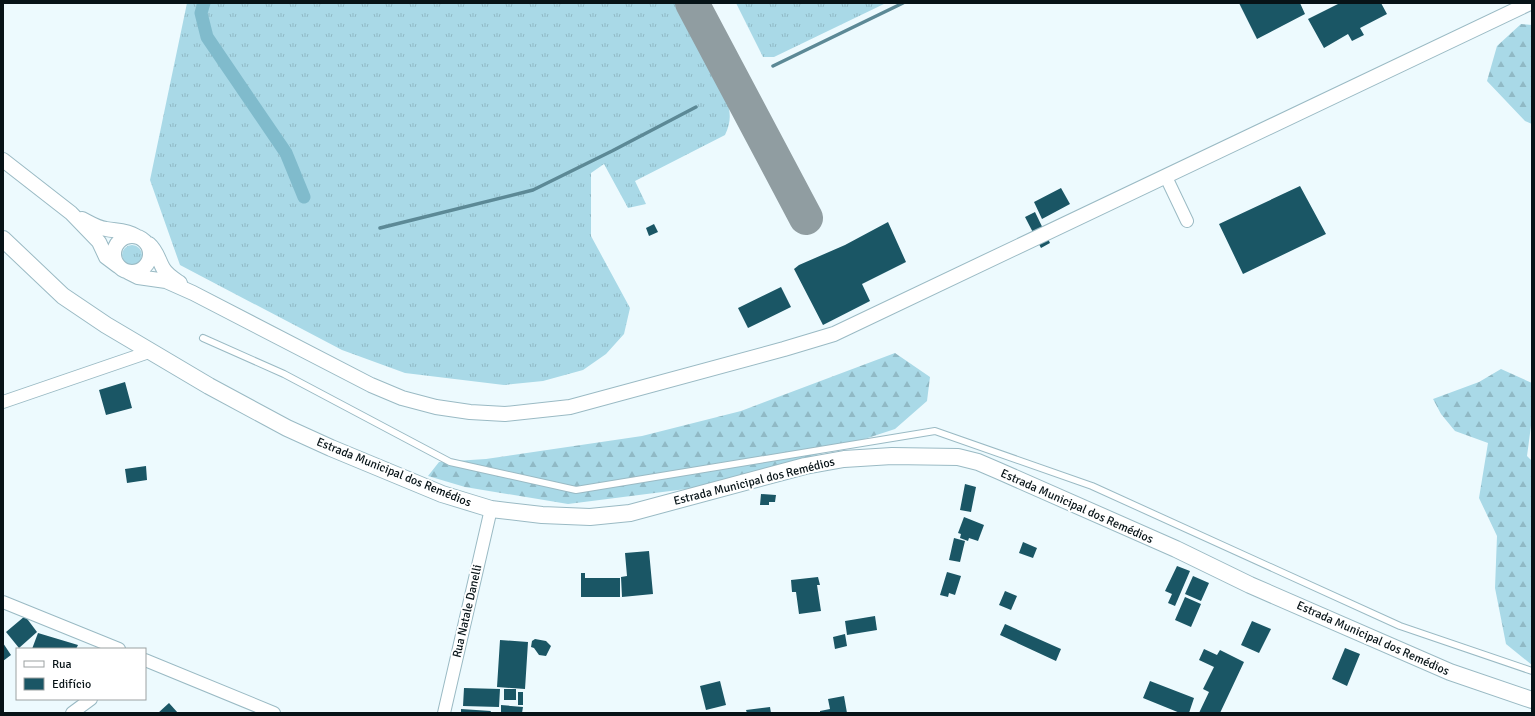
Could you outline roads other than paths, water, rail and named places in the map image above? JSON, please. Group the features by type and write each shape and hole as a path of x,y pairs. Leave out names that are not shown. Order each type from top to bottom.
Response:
{"main road":[{"name":"Estrada Municipal dos Remédios","path":"3,239 63,296 149,352 287,428 442,494 491,509 542,515 590,517 630,513 805,466 844,459 892,456 958,457 978,462 999,471 1176,549 1250,585 1450,672 1532,700"}],"street":[{"path":"3,160 71,213 99,242 106,257 123,269 142,278 166,281 193,293 371,385 402,398 436,407 470,412 505,414 537,411 570,407 609,397 834,334 1530,3"},
{"path":"1166,177 1187,221"},
{"path":"71,213 96,226 106,229 124,230 142,239 154,249 163,268 169,275 193,293"},
{"path":"127,237 142,239 148,245 150,251 149,263 140,271 134,273 123,269 114,255 117,243 127,237"},
{"path":"3,402 149,352"},
{"name":"Rua Natale Danelli","path":"444,713 491,509"},
{"path":"3,602 117,648"},
{"path":"146,660 274,713"},
{"path":"72,713 90,700"}],"lane":[{"path":"203,338 284,374 450,462 576,490 935,431 1092,486 1400,626 1532,671"}],"waterway":[{"path":"204,3 201,13 207,37 286,153 304,197"},
{"path":"773,66 903,3"},
{"path":"380,228 533,190 696,107"}]}
